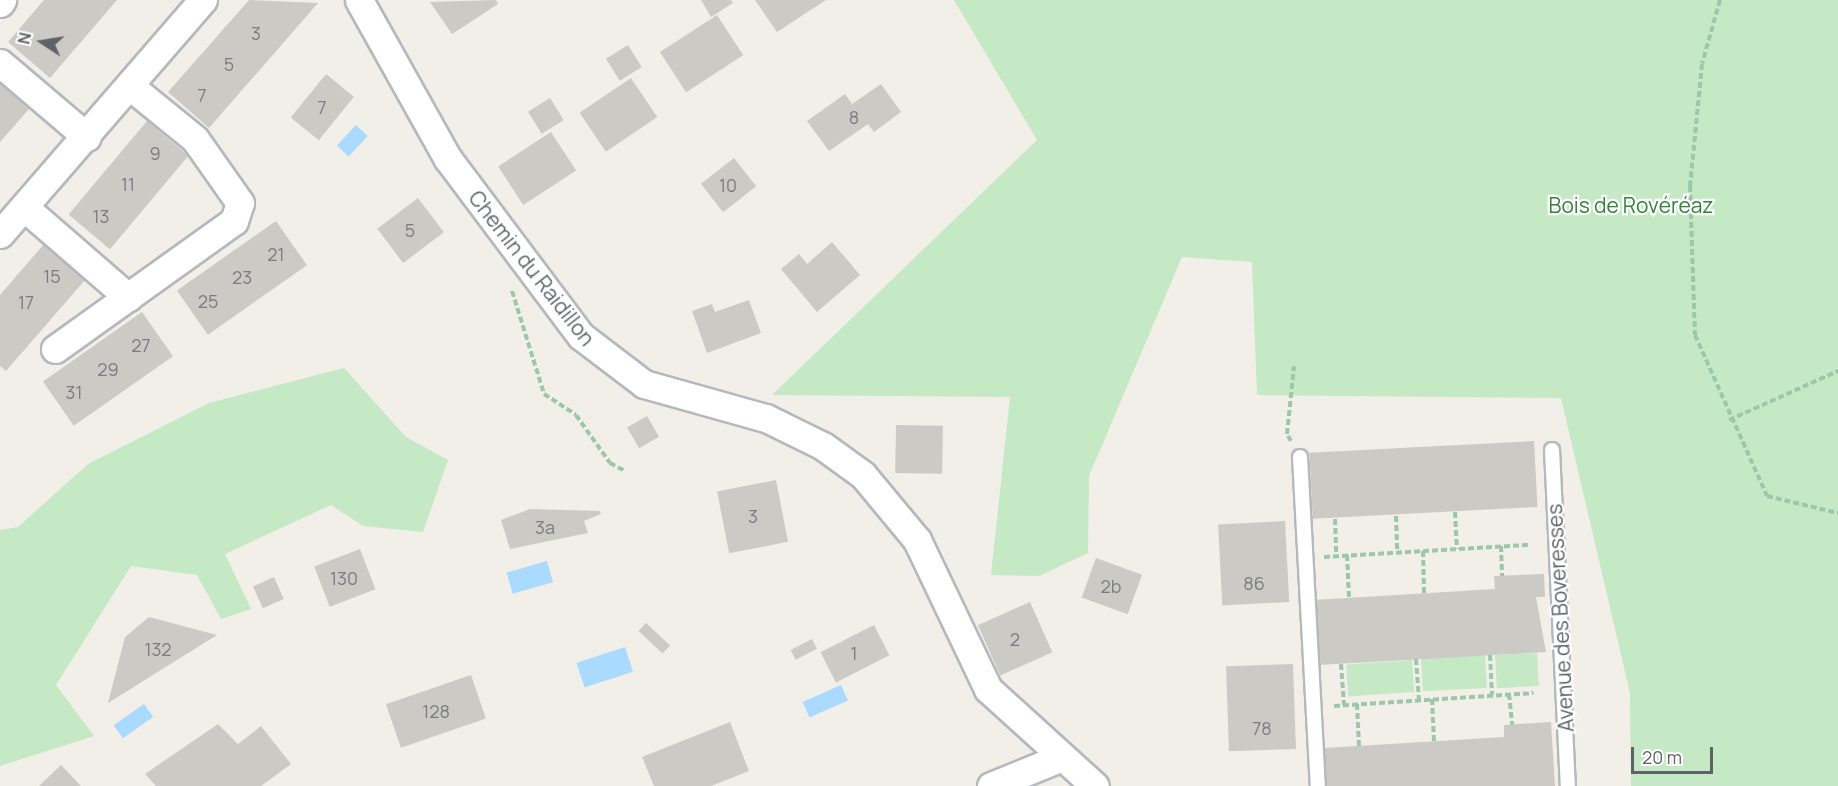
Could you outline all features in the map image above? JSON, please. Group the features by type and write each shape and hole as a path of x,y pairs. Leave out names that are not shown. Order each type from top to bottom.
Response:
{"street":[{"name":"Chemin du Raidillon","path":"359,0 420,116 521,258 581,336 623,371 666,393 784,426 863,475 917,540 988,688 1062,757"},
{"path":"0,234 131,87 188,5"},
{"path":"0,63 87,137"},
{"path":"55,349 234,221 240,203 195,139 131,87"},
{"path":"24,207 128,297"},
{"path":"991,786 1062,757 1095,786"}],"lane":[{"name":"Avenue des Boveresses","path":"1552,450 1568,786"},
{"path":"1300,457 1318,786"}],"path":[{"path":"1720,0 1702,64 1690,186 1695,335 1729,420 1767,496 1838,513"},
{"path":"521,258 507,273 538,384 576,415 610,463 625,471"},
{"path":"1294,366 1287,434 1300,457"},
{"path":"1729,420 1838,371"},
{"path":"1455,512 1457,549"},
{"path":"1396,516 1397,552"},
{"path":"1335,519 1336,556"},
{"name":"Avenue des Boveresses","path":"1306,558 1529,545"},
{"path":"1501,546 1502,576"},
{"path":"1423,551 1424,593"},
{"path":"1347,555 1349,597"},
{"path":"1490,655 1492,695"},
{"path":"1416,659 1419,700"},
{"path":"1341,664 1344,705"},
{"name":"Avenue des Boveresses","path":"1314,707 1534,693"},
{"path":"1509,694 1512,724"},
{"path":"1432,699 1434,742"},
{"path":"1357,704 1359,746"}],"green space":[{"name":"Bois de Rovéréaz","path":"954,0 1838,0 1838,786 1631,786 1630,693 1561,398 1257,395 1252,262 1182,257 1089,476 1088,553 1039,576 991,575 1010,397 772,395 1037,140"},
{"path":"344,368 406,437 448,460 423,532 363,526 331,505 225,554 251,609 221,619 197,575 131,566 56,685 94,736 0,766 0,530 18,527 88,464 209,403"},
{"path":"1537,653 1539,686 1497,688 1495,655"},
{"path":"1485,655 1487,688 1423,691 1421,658"},
{"path":"1412,660 1414,692 1348,697 1346,665"}],"water":[{"path":"356,125 368,136 349,156 337,145"},
{"path":"547,561 553,582 513,594 507,573"},
{"path":"625,647 633,672 585,687 576,663"},
{"path":"841,685 848,701 810,718 803,702"},
{"path":"144,704 153,717 123,738 114,725"}],"building":[{"path":"44,0 117,0 50,78 8,42"},
{"path":"249,0 318,3 209,128 168,92"},
{"path":"496,0 498,4 452,34 430,2"},
{"path":"701,0 731,0 733,3 711,17"},
{"path":"755,0 826,0 777,32"},
{"path":"717,15 743,55 686,92 660,52"},
{"path":"628,45 642,67 620,81 606,59"},
{"path":"326,74 354,97 319,140 291,118"},
{"path":"631,78 657,117 606,152 580,113"},
{"path":"0,84 29,109 0,142"},
{"path":"881,84 901,112 874,132 868,124 829,151 807,121 845,94 852,104"},
{"path":"550,98 564,120 542,134 528,112"},
{"path":"147,121 188,156 110,249 69,214"},
{"path":"551,132 576,171 523,205 498,166"},
{"path":"734,158 756,186 723,212 701,184"},
{"path":"418,198 444,232 403,263 377,229"},
{"path":"276,221 307,265 208,335 177,290"},
{"path":"832,242 860,275 817,312 781,269 799,254 807,264"},
{"path":"44,244 85,280 6,371 0,366 0,295"},
{"path":"749,300 761,333 707,353 692,311 712,304 715,312"},
{"path":"142,312 173,356 74,426 43,381"},
{"path":"647,416 659,437 639,448 627,427"},
{"path":"896,425 943,426 942,474 895,473"},
{"path":"1534,441 1537,507 1313,519 1309,453"},
{"path":"776,480 788,542 729,553 717,491"},
{"path":"530,509 600,511 601,514 584,521 588,533 510,549 501,520"},
{"path":"1285,521 1289,602 1222,605 1218,525"},
{"path":"360,549 375,589 330,607 314,567"},
{"path":"1096,558 1142,575 1128,614 1082,597"},
{"path":"1544,574 1545,597 1536,597 1546,652 1318,665 1314,600 1495,589 1494,576"},
{"path":"274,577 284,599 263,608 253,586"},
{"path":"1030,602 1052,652 1000,675 978,625"},
{"path":"149,617 217,635 108,703 125,637"},
{"path":"646,623 670,646 663,654 638,631"},
{"path":"874,625 889,655 836,683 821,652"},
{"path":"812,639 817,649 796,660 791,650"},
{"path":"1293,664 1296,749 1229,751 1226,666"},
{"path":"471,675 486,718 401,748 386,704"},
{"path":"730,722 749,771 711,786 654,786 642,757"},
{"path":"1551,722 1555,786 1326,786 1324,748 1504,737 1504,725"},
{"path":"218,724 238,744 261,726 291,764 261,786 156,786 145,774"},
{"path":"61,765 81,786 39,786"}]}
